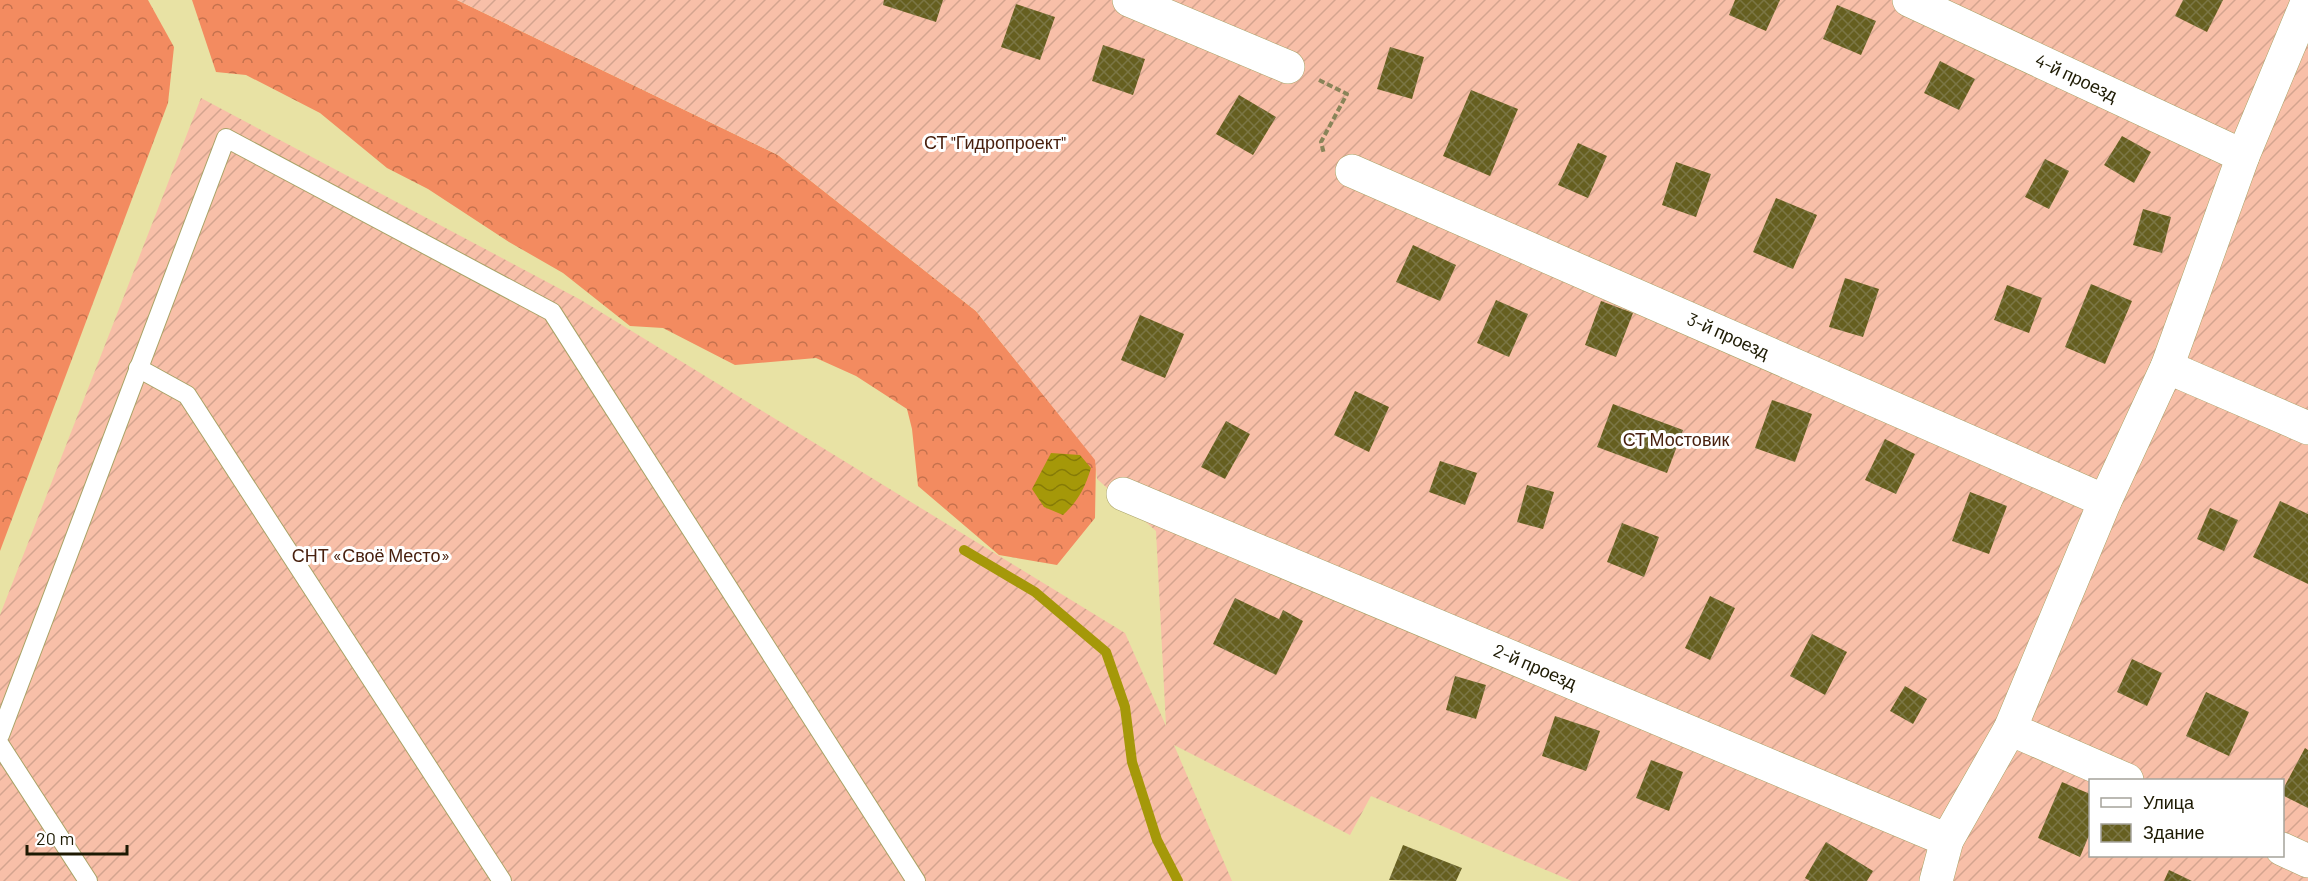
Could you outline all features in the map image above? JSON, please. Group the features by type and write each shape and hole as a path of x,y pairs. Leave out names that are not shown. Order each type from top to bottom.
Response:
{"street":[{"path":"1129,0 1181,11 1288,67"},
{"name":"4-й проезд","path":"1909,0 2242,156"},
{"path":"1936,881 1947,840 2010,729 2105,501 2167,367 2242,156 2297,56 2308,0"},
{"name":"3-й проезд","path":"1352,171 2105,501"},
{"path":"2167,367 2308,428"},
{"name":"2-й проезд","path":"1123,494 1947,840"},
{"path":"2010,729 2125,779"},
{"path":"2284,849 2308,861"}],"lane":[{"path":"0,735 226,138 552,312 916,881"},
{"path":"138,368 187,395 502,881"},
{"path":"0,745 88,881"}],"path":[{"path":"1288,67 1347,94 1321,142 1325,157 1352,171"}],"green space":[{"path":"0,0 148,0 174,47 168,103 0,551"},
{"path":"192,0 457,0 778,155 976,311 1096,460 1095,518 1057,565 999,555 918,486 912,429 907,409 856,376 816,358 735,365 663,328 630,326 563,273 509,242 428,189 387,168 320,113 246,75 216,72"},
{"path":"457,0 2308,0 2308,881 1572,881 1371,796 1350,835 1174,745 1232,881 0,881 0,615 201,98 581,300 1125,633 1166,726 1156,531 1097,479 1095,460 976,311 778,155"}],"water":[{"path":"1051,453 1080,455 1091,468 1080,494 1063,515 1044,507 1032,489"}],"building":[{"path":"884,0 943,0 936,22 883,5"},
{"path":"1735,0 1780,0 1766,31 1729,15"},
{"path":"2183,0 2223,0 2207,32 2175,16"},
{"path":"1016,4 1055,17 1040,60 1001,47"},
{"path":"1837,5 1876,21 1861,55 1823,39"},
{"path":"1103,45 1145,59 1133,95 1092,81"},
{"path":"1390,47 1424,57 1412,99 1377,89"},
{"path":"1940,61 1975,79 1959,110 1924,93"},
{"path":"1471,90 1518,109 1490,176 1443,156"},
{"path":"1239,95 1276,117 1253,155 1216,134"},
{"path":"2122,136 2151,152 2134,183 2104,165"},
{"path":"1578,143 1607,156 1588,198 1558,185"},
{"path":"2045,159 2069,171 2049,209 2025,197"},
{"path":"1676,162 1711,174 1696,217 1662,205"},
{"path":"1776,198 1817,215 1793,269 1753,252"},
{"path":"2143,209 2171,217 2162,253 2133,245"},
{"path":"1413,245 1456,265 1440,301 1396,282"},
{"path":"1845,278 1879,289 1863,337 1829,327"},
{"path":"2091,284 2132,301 2105,364 2065,347"},
{"path":"2007,285 2042,298 2029,333 1994,320"},
{"path":"1496,300 1528,314 1509,357 1477,343"},
{"path":"1601,301 1633,313 1616,357 1585,345"},
{"path":"1140,315 1184,334 1165,378 1121,360"},
{"path":"1355,391 1389,407 1369,452 1334,435"},
{"path":"1772,400 1812,414 1795,462 1755,448"},
{"path":"1613,404 1683,430 1667,473 1597,447"},
{"path":"1226,421 1250,434 1225,479 1201,467"},
{"path":"1885,439 1915,454 1896,494 1865,480"},
{"path":"1440,461 1477,473 1465,505 1429,492"},
{"path":"1527,485 1554,492 1543,529 1517,522"},
{"path":"1970,492 2007,506 1989,554 1952,541"},
{"path":"2280,501 2308,514 2308,584 2253,557"},
{"path":"2210,508 2238,520 2224,551 2197,539"},
{"path":"1622,523 1659,537 1644,577 1607,562"},
{"path":"1710,596 1735,608 1710,660 1685,648"},
{"path":"1235,598 1279,619 1283,610 1303,621 1276,675 1213,644"},
{"path":"1812,634 1847,652 1825,695 1790,676"},
{"path":"2132,659 2162,673 2147,706 2117,692"},
{"path":"1455,676 1486,685 1476,719 1446,710"},
{"path":"1905,686 1927,699 1913,724 1890,711"},
{"path":"2206,692 2249,712 2229,756 2186,736"},
{"path":"1555,716 1600,731 1586,771 1542,756"},
{"path":"2305,748 2308,750 2308,808 2284,796 2284,787"},
{"path":"1651,760 1683,772 1669,811 1636,798"},
{"path":"2062,782 2089,794 2089,835 2080,857 2038,838"},
{"path":"1826,842 1873,871 1867,881 1810,881 1805,878"},
{"path":"1403,845 1462,868 1456,881 1389,880"},
{"path":"2169,870 2192,881 2164,881"}],"waterway":[{"path":"964,550 1035,592 1106,652 1125,707 1132,762 1157,840 1178,881"}],"park label":[{"name":"СТ \"Гидропроект\"","path":"995,143"},
{"name":"СТ Мостовик","path":"1676,440"},
{"name":"СНТ «Своё Место»","path":"371,556"}]}
